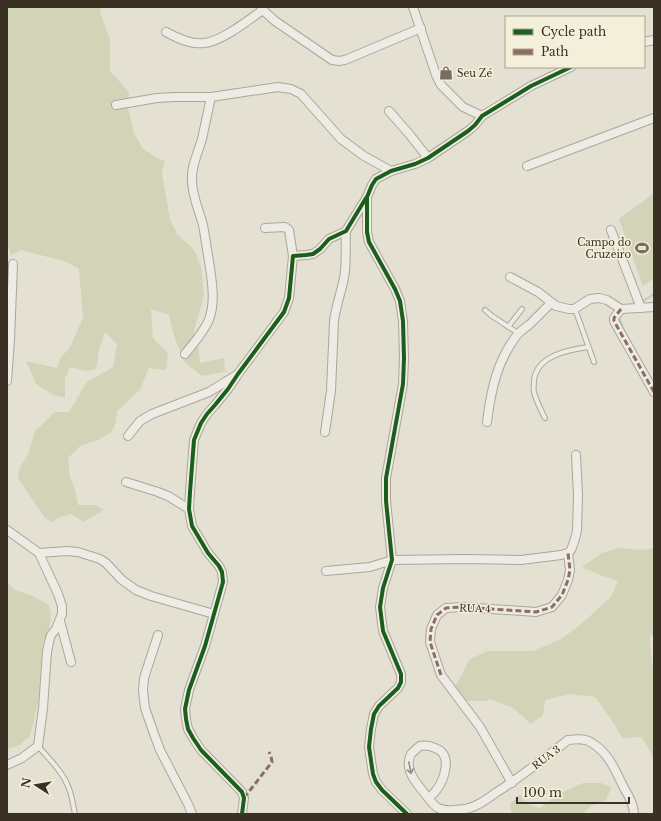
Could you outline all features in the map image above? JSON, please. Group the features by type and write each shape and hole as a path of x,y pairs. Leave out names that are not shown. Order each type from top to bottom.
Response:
{"street":[{"path":"413,7 441,85 462,107 482,116"},
{"path":"166,32 176,38 190,42 202,44 212,42 221,38 262,8 276,21 332,60 339,61 345,60 420,28"},
{"path":"325,432 331,390 334,316 344,275 346,231 376,179 391,171 415,164 428,158 468,131 482,116 531,86 569,68"},
{"path":"116,105 157,98 211,97 278,87 291,89 302,94 341,139 364,156 391,171"},
{"path":"185,354 202,332 211,311 212,283 203,225 195,200 192,181 193,168 202,140 211,97"},
{"path":"389,111 428,158"},
{"path":"527,166 654,118"},
{"path":"367,197 367,232 369,242 400,300 403,321 404,358 403,384 385,491 392,560 383,588 380,607 383,631 402,674 401,682 398,688 379,706 374,714 369,747 373,774 376,782 382,790 407,814"},
{"path":"242,814 244,798 242,792 201,750 188,729 186,719 185,709 189,690 205,646 223,582 220,566 204,547 192,526 189,510 194,440 201,422 228,389 284,312 289,298 294,256 289,230 285,227 265,228"},
{"path":"611,230 641,308"},
{"path":"294,256 313,254 329,239 346,231"},
{"path":"7,381 13,264"},
{"path":"510,277 538,292 556,306 563,308 574,309 590,299 599,298 607,300 621,309 654,307"},
{"path":"487,422 490,398 499,367 512,343 519,334 551,303"},
{"path":"621,309 614,318 614,321 654,392"},
{"path":"128,436 140,421 152,414 209,392 238,374"},
{"path":"326,571 370,567 392,560 521,560 568,553 573,546 577,530 578,495 576,455"},
{"path":"126,482 168,496 189,510"},
{"path":"7,530 39,553 62,606 62,614 56,630 49,642 47,652 43,708 38,746 22,758 7,765"},
{"path":"39,553 67,551 78,552 100,559 106,563 122,580 136,590 151,596 214,614"},
{"name":"RUA 4","path":"512,782 480,727 441,675 430,642 431,629 437,615 446,608 462,607 536,612 552,607 562,595 568,580 570,570 568,553"},
{"path":"59,620 71,662"},
{"path":"158,635 144,678 143,690 146,708 160,750 192,814"},
{"name":"RUA 3","path":"428,798 435,792 441,783 445,771 446,760 443,753 438,749 429,746 420,746 412,752 409,758 408,768 413,779 428,798 437,808 443,810 465,809 476,806 512,782 568,740 578,738 591,742 603,751 614,766 631,800 634,814"}],"lane":[{"path":"508,327 522,309"},
{"path":"574,309 594,362"},
{"path":"485,310 519,334"},
{"path":"545,418 534,392 535,374 537,369 547,360 558,354 568,350 588,347"},
{"path":"38,746 65,779 69,788 75,814"}],"green space":[{"path":"7,7 102,7 100,13 110,39 110,71 129,92 128,108 134,133 143,149 165,161 162,173 170,220 178,235 194,250 201,267 204,296 194,330 200,363 224,358 225,372 202,376 184,362 173,333 169,315 151,309 153,338 168,353 166,370 149,368 140,390 117,411 116,423 111,433 80,446 68,458 70,477 75,490 78,505 95,505 104,510 83,522 72,514 60,517 52,522 45,518 18,478 19,470 29,452 35,431 55,412 69,412 87,382 113,367 117,344 105,332 99,350 96,369 86,371 70,367 65,379 65,398 52,394 36,384 26,361 57,368 60,359 70,347 83,318 79,269 67,262 21,250 11,255 7,242"},
{"name":"Campo do Cruzeiro","path":"654,193 654,278 643,286 619,219"},
{"path":"619,548 641,550 654,548 654,634 650,636 652,665 654,668 654,759 642,737 622,738 611,719 595,697 569,694 545,700 543,715 531,724 513,708 490,699 487,701 467,701 455,687 469,660 487,651 533,651 561,639 580,625 611,597 618,581 582,567 602,553"},
{"path":"7,583 15,590 33,596 49,605 51,614 50,626 43,641 38,702 30,736 20,745 7,749"},
{"path":"583,783 601,783 612,787 605,801 593,805 582,814 512,814 510,804 520,794 527,804 540,808 557,795"}],"waterway":[{"path":"643,301 654,294"},
{"path":"620,319 624,331"}],"marked path":[{"path":"621,309 614,318 614,321 654,392"},
{"path":"441,675 430,642 431,629 437,615 446,608 462,607 536,612 552,607 562,595 568,580 570,570 568,553"},
{"path":"244,798 272,762 269,752"}],"cycle path":[{"path":"407,814 382,790 376,782 373,774 369,747 374,714 379,706 398,688 401,682 401,674 383,631 380,607 383,588 392,560 386,501 386,478 403,384 404,358 403,321 400,301 369,242 367,232 367,197 376,179 391,171 415,164 428,158 468,131 482,116 531,86 569,68"},
{"path":"242,814 244,798 242,792 201,750 188,729 186,719 185,709 189,690 205,646 223,582 222,572 219,566 208,553 192,526 189,509 194,440 201,423 207,414 228,389 284,312 289,298 293,256 313,254 329,239 346,231 366,198"}],"place":[{"name":"Seu Zé","path":"446,73"},
{"name":"Campo do Cruzeiro","path":"642,248"}]}
